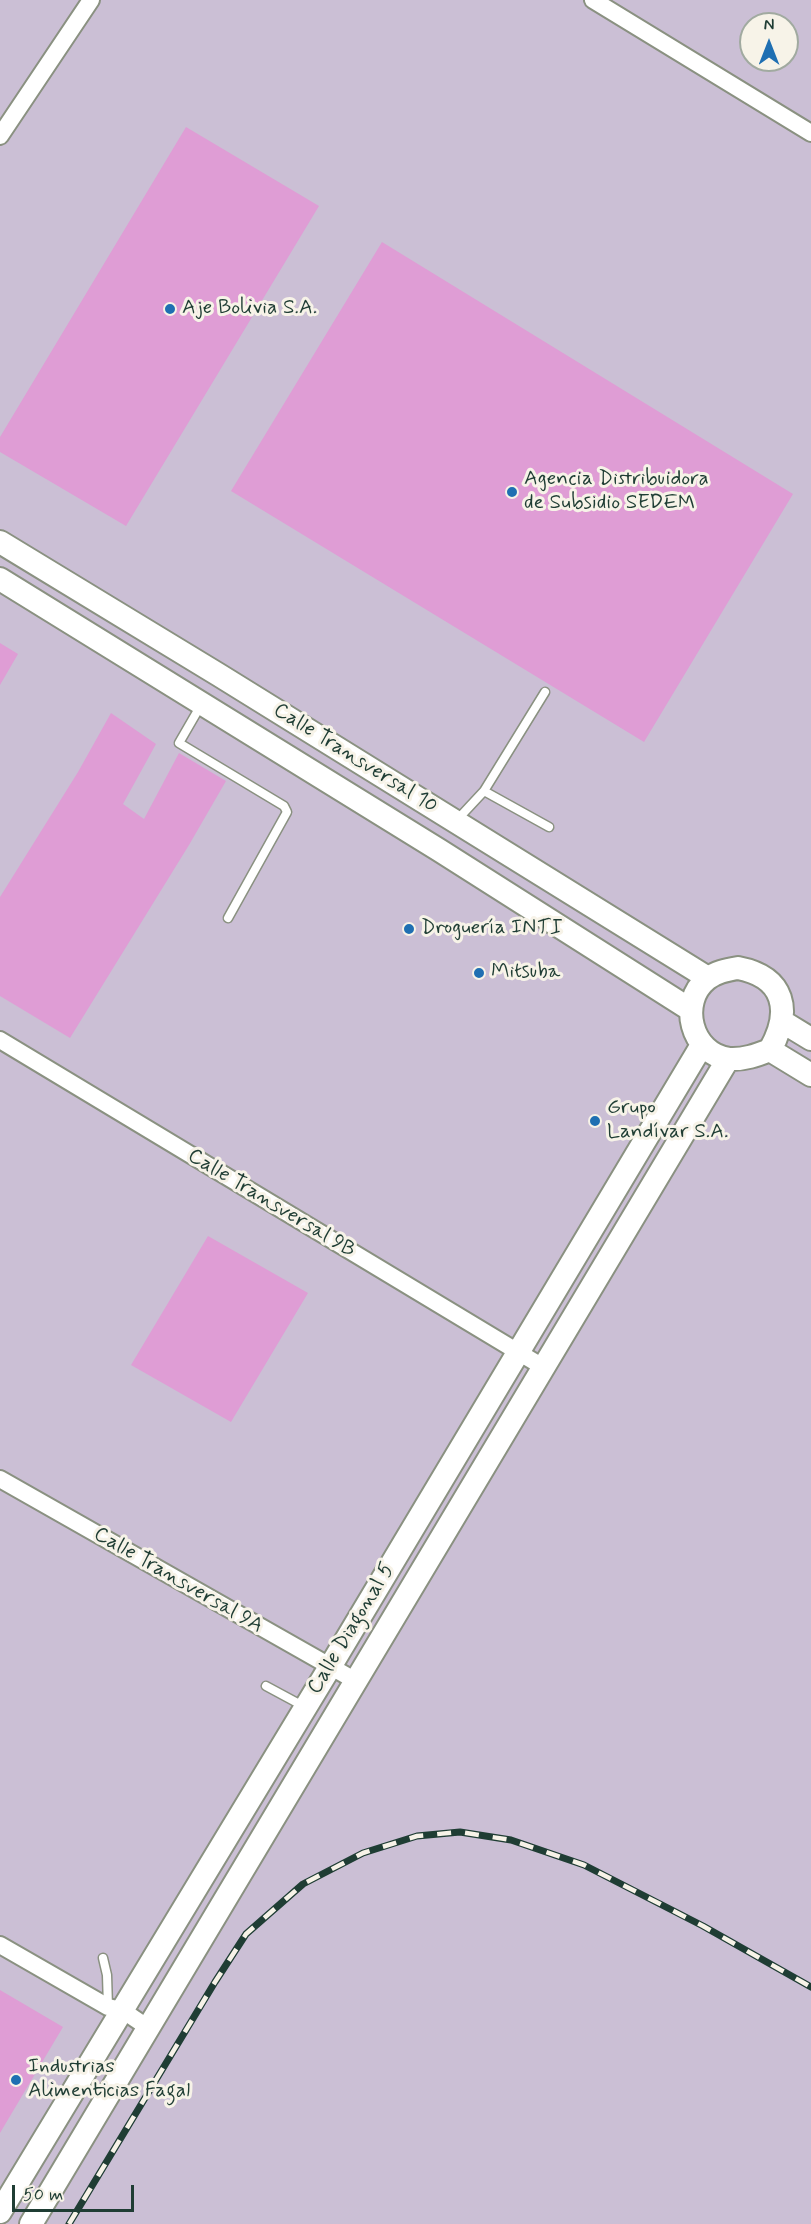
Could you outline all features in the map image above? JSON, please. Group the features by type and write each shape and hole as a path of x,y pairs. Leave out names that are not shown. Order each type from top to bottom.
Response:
{"main road":[{"name":"Calle Transversal 10","path":"0,542 708,978"},
{"name":"Calle Transversal 10","path":"0,579 439,850 691,1010"},
{"path":"202,704 219,675"},
{"path":"439,850 456,822"},
{"path":"738,968 753,971 767,979 777,991 782,1006 783,1022 770,1050 752,1058 728,1059 702,1045 693,1031 691,1010 695,994 708,978 722,971 738,968"},
{"path":"783,1022 811,1040"},
{"name":"Calle Diagonal 5","path":"0,2212 115,2009 330,1667 702,1045"},
{"path":"770,1050 811,1075"},
{"name":"Calle Diagonal 5","path":"31,2224 147,2026 728,1059"}],"street":[{"path":"0,136 92,0"},
{"path":"592,0 811,133"},
{"name":"Calle Transversal 9B","path":"0,1040 543,1368"},
{"name":"Calle Transversal 9A","path":"0,1479 356,1681"},
{"path":"0,1945 147,2026"}],"lane":[{"path":"456,822 483,790 545,692"},
{"path":"202,704 179,743 284,806 287,812 228,918"},
{"path":"483,790 549,827"},
{"path":"266,1686 305,1708"},
{"path":"103,1958 115,2009"}],"shaded area":[{"path":"0,0 811,0 811,2224 0,2224"}],"building":[{"path":"186,127 319,206 126,526 0,452 0,437"},
{"name":"Agencia Distribuidora de Subsidio SEDEM","path":"382,242 793,494 644,742 231,491"},
{"path":"0,643 18,654 0,685"},
{"path":"111,713 156,744 123,804 144,819 179,753 226,781 70,1038 0,996 0,897 78,772"},
{"path":"208,1236 308,1293 231,1422 131,1365"},
{"name":"Industrias Alimenticias Fagal","path":"0,1990 63,2027 0,2133"}],"railway":[{"path":"69,2224 246,1934 303,1884 363,1853 417,1836 460,1832 511,1840 584,1865 703,1926 811,1987"}],"place":[{"name":"Aje Bolivia S.A.","path":"170,309"},
{"name":"Agencia Distribuidora de Subsidio SEDEM","path":"512,492"},
{"name":"Droguería INTI","path":"409,929"},
{"name":"Mitsuba","path":"479,973"},
{"name":"Grupo Landívar S.A.","path":"595,1121"},
{"name":"Industrias Alimenticias Fagal","path":"16,2080"}]}
